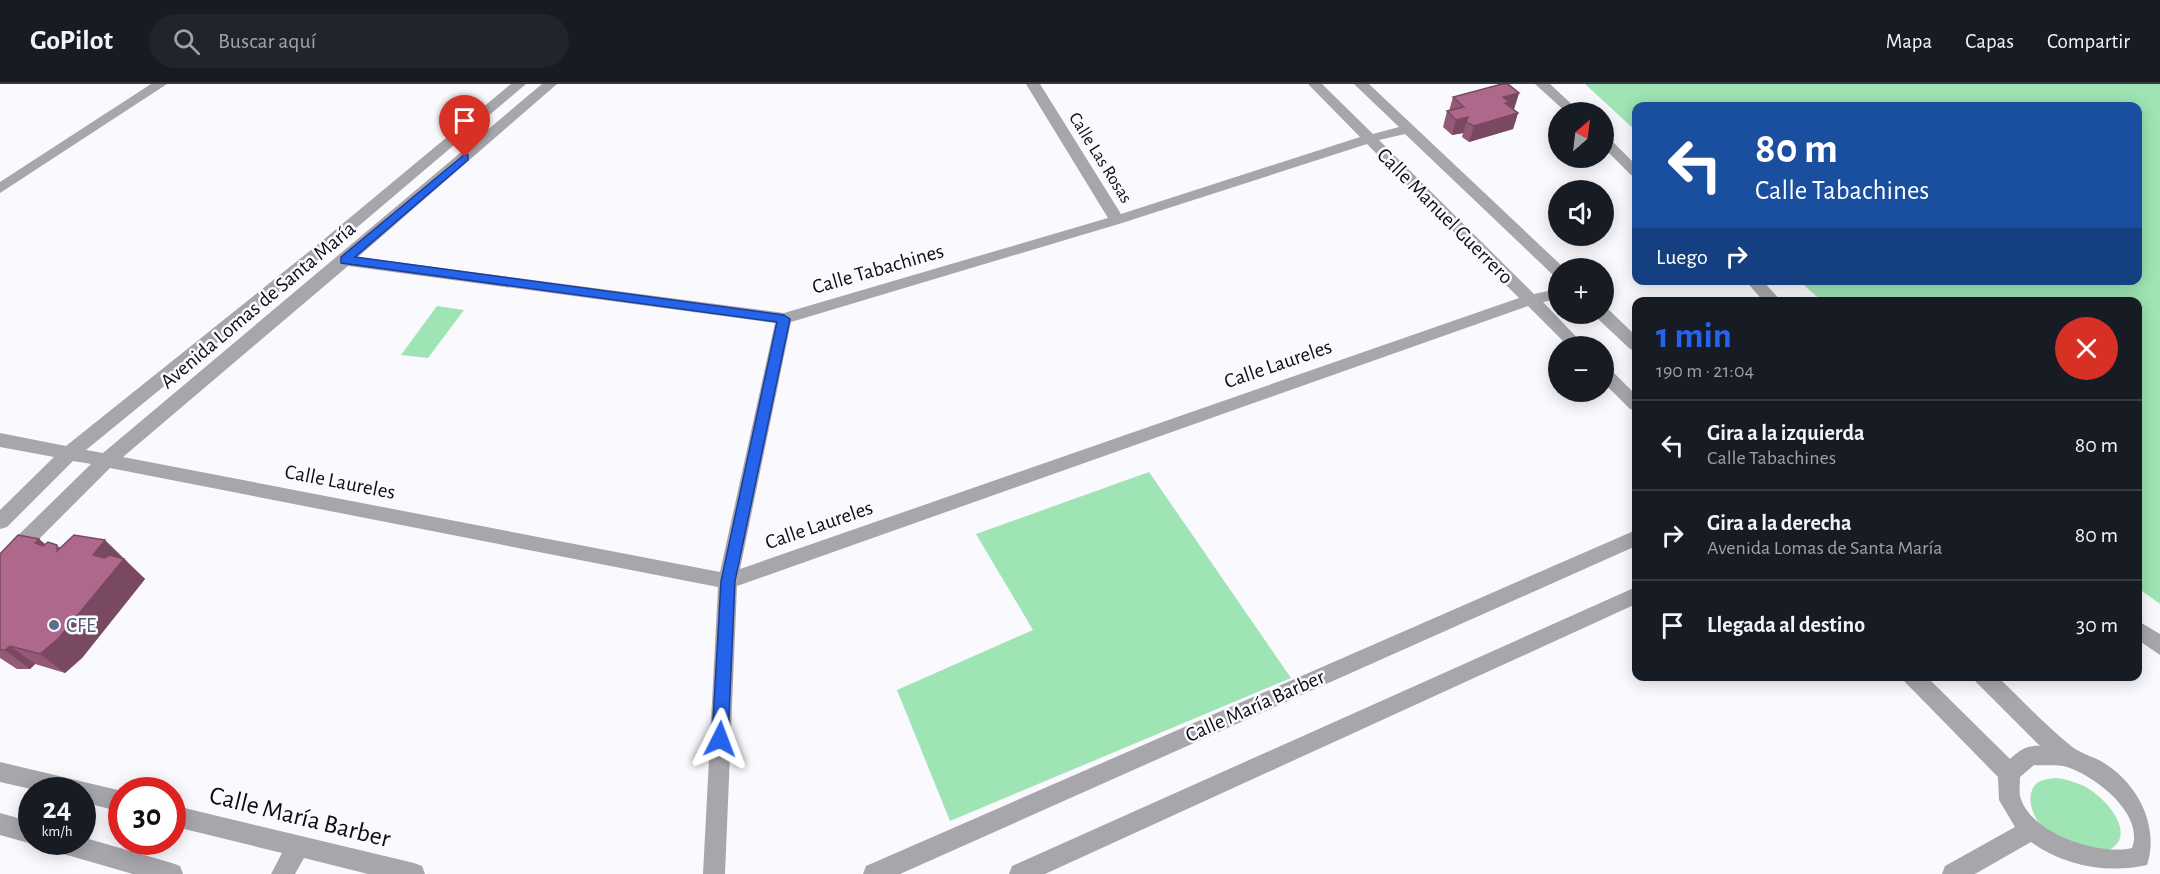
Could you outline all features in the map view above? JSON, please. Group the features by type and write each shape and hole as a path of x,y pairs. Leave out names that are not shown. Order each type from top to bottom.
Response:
{"street":[{"path":"0,188 160,84"},
{"name":"Avenida Lomas de Santa María","path":"0,522 70,453 316,254 519,84"},
{"name":"Avenida Lomas de Santa María","path":"0,565 106,460 345,260 550,84"},
{"name":"Calle Las Rosas","path":"1033,84 1117,220"},
{"name":"Calle Manuel Guerrero","path":"1315,84 1566,336"},
{"name":"Calle Manuel Guerrero","path":"1361,84 1548,262"},
{"path":"1542,84 1562,102"},
{"name":"Calle Tabachines","path":"345,260 784,319 1117,220 1368,139 1408,129"},
{"path":"1614,151 1632,168"},
{"path":"1757,285 1769,297"},
{"name":"Calle Laureles","path":"0,440 728,581 1529,300 1548,296"},
{"path":"714,874 728,581 784,319"},
{"path":"1614,324 1632,341"},
{"path":"1614,383 1632,401"},
{"name":"Calle María Barber","path":"874,874 1632,540"},
{"path":"1020,874 1632,597"},
{"path":"2142,632 2160,646"},
{"path":"1917,681 2009,773 2010,800 2029,831 2053,851 2081,865 2109,870 2130,865 2143,852 2146,832 2137,809 2119,787 2094,769 2067,757 1988,681"},
{"path":"2009,773 2030,755 2067,757"},
{"path":"0,772 21,777"},
{"name":"Calle María Barber","path":"186,818 414,874"},
{"path":"0,824 18,829"},
{"path":"1953,874 2029,831"},
{"path":"282,874 298,846"},
{"path":"96,852 172,874"}],"green space":[{"path":"1585,84 2160,84 2160,604 2142,591 2142,297 1817,297 1804,285 2142,285 2142,102 1632,102 1632,127 1614,111 1614,102 1605,102"},
{"path":"437,306 464,310 428,358 401,355"},
{"path":"1149,472 1291,678 950,821 897,690 1033,630 976,534"},
{"path":"2056,778 2084,786 2094,792 2112,810 2121,831 2119,840 2112,848 2099,854 2056,835 2040,824 2032,808 2032,790 2039,782"}],"building":[{"path":"1508,84 1519,93 1503,97 1509,102 1505,103 1518,113 1474,126 1466,122 1468,117 1456,120 1447,111 1464,107 1453,97"},
{"name":"CFE","path":"18,535 39,539 35,543 43,546 48,542 57,545 57,551 74,535 105,540 93,555 104,558 110,555 124,559 58,639 40,654 10,646 5,650 0,650 0,554"}],"place":[{"name":"CFE","path":"54,625"}],"route":[{"path":"465,157 345,260 784,319 728,581 720,739"}]}
